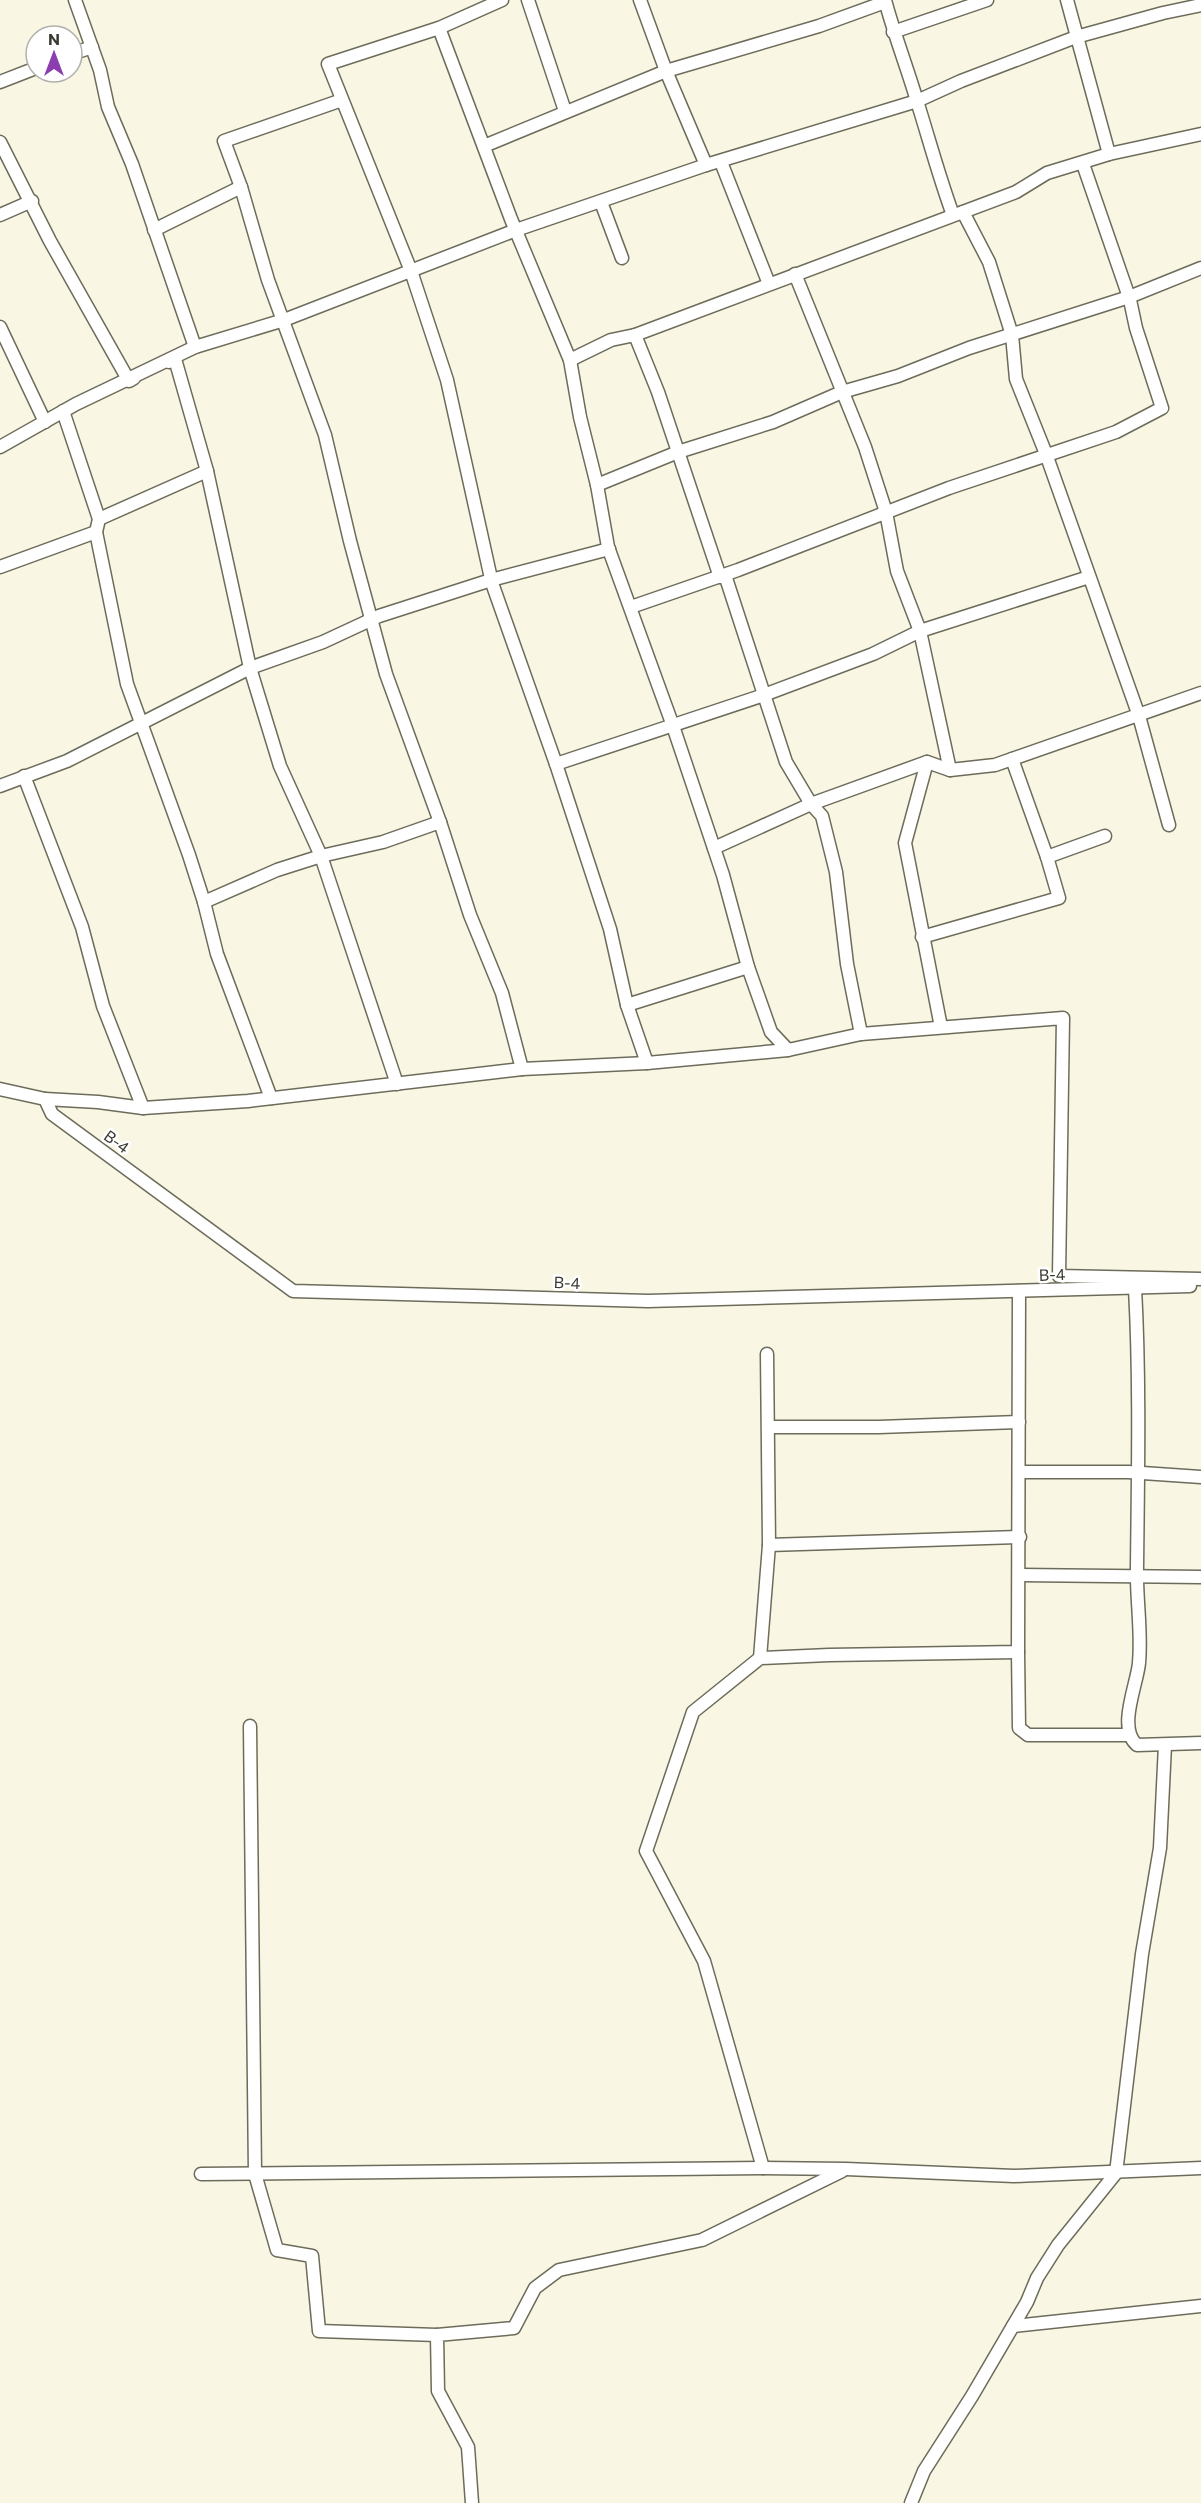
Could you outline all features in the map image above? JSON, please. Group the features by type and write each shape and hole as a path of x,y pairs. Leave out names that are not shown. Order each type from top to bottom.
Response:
{"street":[{"path":"75,0 100,70 108,107 132,164 195,347"},
{"path":"501,0 439,28 328,64 411,271 447,380 491,580 556,764 610,929 627,1005 647,1063"},
{"path":"528,0 565,111"},
{"path":"640,0 666,71 706,165"},
{"path":"893,32 987,0"},
{"path":"1067,0 1109,154"},
{"path":"484,146 666,71 819,26 885,1 936,170 958,213 989,262 1012,335 1016,379 1046,454 1138,716 1169,825"},
{"path":"129,381 195,347 284,320 516,230 706,165 917,101 961,81 1076,37 1201,5"},
{"path":"439,28 510,219 570,360 579,417 597,485 609,549 714,848 748,967 771,1032 789,1050"},
{"path":"84,50 92,47"},
{"path":"0,82 24,73"},
{"path":"342,100 224,141 241,187 262,260 325,435 386,674 440,822 470,915 502,993 522,1069"},
{"path":"570,360 611,340 635,335 1016,192 1047,173 1083,164 1109,154 1201,134"},
{"path":"0,142 32,201 50,241 129,381"},
{"path":"721,162 770,284"},
{"path":"631,607 723,576 886,512 1046,454 1116,432 1162,408 1136,328 1129,297 1083,164"},
{"path":"154,230 241,187"},
{"path":"0,215 32,201"},
{"path":"601,202 621,258"},
{"path":"597,485 678,453 773,422 842,392 889,379 969,348 1129,297 1201,268"},
{"path":"795,274 865,447 886,512 897,571 920,631 950,770"},
{"path":"0,327 45,422"},
{"path":"635,335 723,576 786,762 811,804 822,816 836,872 847,964 861,1034"},
{"path":"0,447 63,411 175,359 207,471 250,668 280,766 321,856 397,1084"},
{"path":"63,411 99,519 96,532 127,684 204,902 217,954 271,1098"},
{"path":"99,519 207,471"},
{"path":"0,567 96,532"},
{"path":"0,786 67,761 250,668 323,642 371,621 379,615 491,580 609,549"},
{"path":"556,764 764,695 873,654 920,631 1089,577"},
{"path":"714,848 811,804 927,762 950,770 995,765 1201,693"},
{"path":"922,937 1059,898 1012,759"},
{"path":"927,762 905,843 941,1027"},
{"path":"24,776 82,927 103,1006 143,1108"},
{"path":"204,902 278,870 321,856 383,842 440,822"},
{"path":"1047,857 1105,836"},
{"path":"627,1005 748,967"},
{"path":"0,1089 45,1099 98,1102 143,1108 271,1098 522,1069 647,1063 789,1050 861,1034 1063,1018 1059,1276 1201,1279"},
{"name":"B-4","path":"45,1099 52,1114 293,1291 648,1301 1201,1286"},
{"path":"1135,1288 1138,1345 1139,1662 1127,1729 1137,1745 1201,1743"},
{"path":"1019,1291 1019,1728 1028,1735 1129,1734"},
{"path":"759,1658 769,1545 767,1354"},
{"path":"769,1427 879,1427 1019,1422"},
{"path":"1019,1472 1138,1473 1201,1477"},
{"path":"769,1545 1020,1537"},
{"path":"1020,1575 1201,1577"},
{"path":"764,2168 704,1961 646,1851 693,1712 759,1658 918,1652 1018,1652"},
{"path":"250,1726 255,2174 277,2250 312,2256 319,2331 437,2335 514,2328 535,2289 559,2270 702,2240 846,2169"},
{"path":"911,2503 924,2471 1013,2326 1037,2278 1058,2246 1116,2173 1142,1954 1160,1848 1165,1745"},
{"path":"201,2174 764,2168 1014,2176 1201,2169"},
{"path":"1013,2326 1201,2306"},
{"path":"437,2335 438,2391 468,2447 472,2503"}]}
